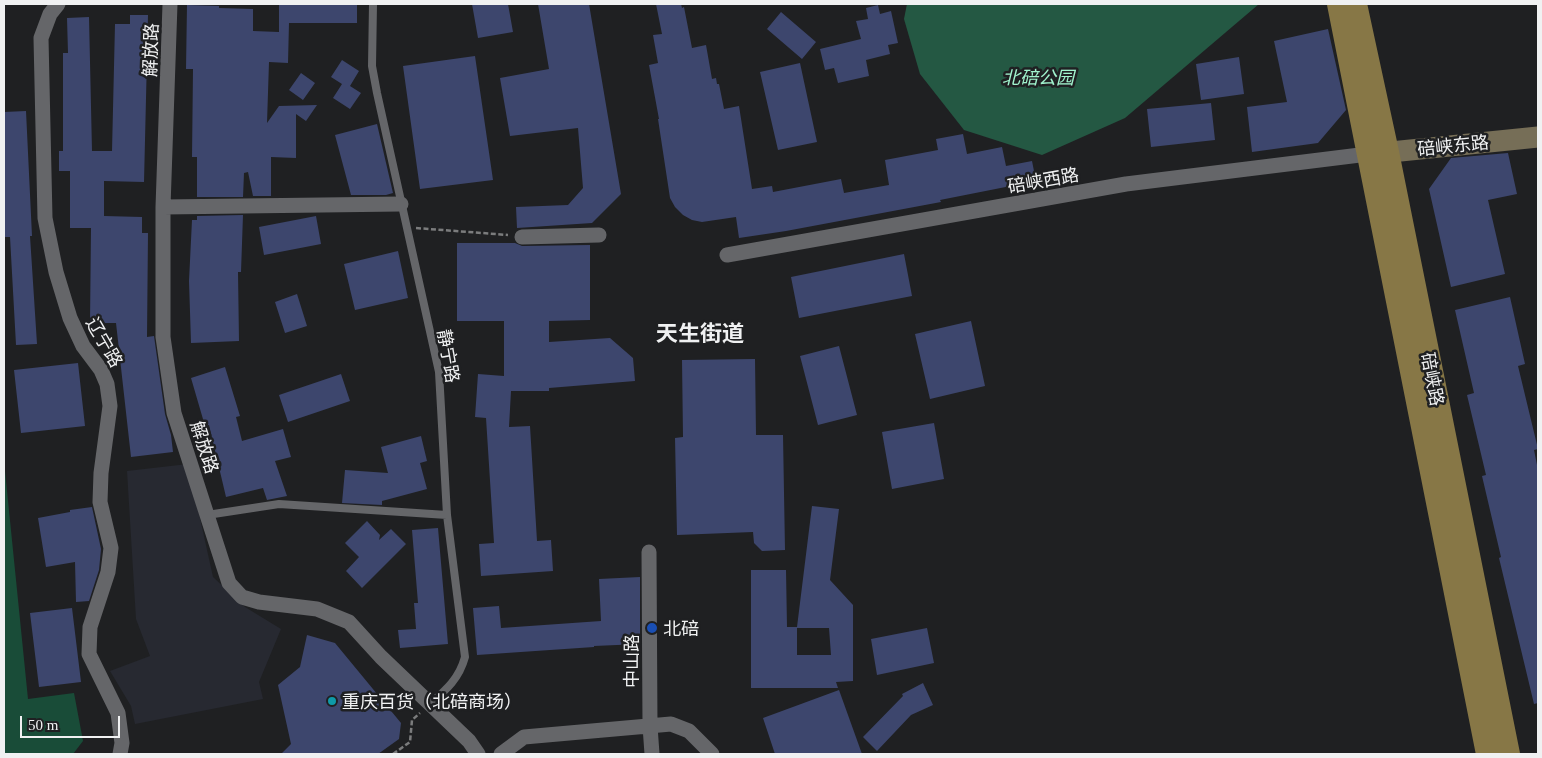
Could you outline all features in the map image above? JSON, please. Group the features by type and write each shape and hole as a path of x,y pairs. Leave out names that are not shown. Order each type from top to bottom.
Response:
{"main road":[{"name":"碚峡路","path":"1339,4 1378,153 1508,754"},
{"name":"碚峡路","path":"1355,4 1378,153 1488,754"}],"street":[{"name":"辽宁路","path":"58,4 50,14 41,38 45,218 56,272 70,318 83,346 101,370 107,384 110,406 101,473 100,502 111,548 108,572 90,627 89,654 118,713 122,743 120,754"},
{"name":"解放路","path":"170,4 163,207 163,337 174,413 229,583 242,597 259,602 317,609 348,622 380,657 469,741 478,754"},
{"name":"碚峡东路","path":"1378,153 1538,137"},
{"name":"碚峡西路","path":"727,254 1126,184 1378,153"},
{"path":"163,207 401,204"},
{"path":"522,237 599,235"},
{"name":"中山路","path":"649,552 650,726 652,754"},
{"path":"502,754 524,737 671,724 688,731 712,754"}],"lane":[{"name":"静宁路","path":"373,4 372,66 438,372 447,515 465,658 461,671 448,688 430,704"},
{"path":"207,515 279,504 447,515"}],"path":[{"path":"407,227 522,237"},
{"path":"393,754 410,742 412,720 430,704"}],"shaded area":[{"path":"188,464 213,577 245,607 281,629 259,682 263,699 135,724 131,706 110,671 150,656 136,619 127,471"}],"green space":[{"name":"北碚公园","path":"907,4 1259,4 1125,118 1042,155 964,130 920,74 904,19"},
{"path":"4,461 28,699 74,693 83,741 73,754 4,754"}],"building":[{"path":"279,4 357,4 357,23 289,23 288,63 269,62 267,123 279,106 317,105 306,121 296,114 296,158 271,157 271,196 253,196 248,172 244,173 243,197 197,197 197,157 192,157 193,69 186,69 187,5 253,9 253,31 279,32"},
{"path":"472,4 508,4 513,32 478,38"},
{"path":"538,4 589,4 621,194 592,223 517,228 516,207 568,205 583,188 578,128 510,136 500,78 549,69"},
{"path":"656,4 681,4 682,8 684,7 692,48 706,45 712,79 716,78 717,84 719,84 724,109 739,106 752,189 772,186 773,192 841,179 844,193 889,185 885,160 938,150 936,139 963,134 967,154 1002,147 1006,166 1032,161 1036,181 940,200 941,202 739,238 736,217 702,222 692,220 675,207 670,198 649,65 658,63 653,35 662,34"},
{"path":"878,5 880,14 891,11 898,43 888,45 890,54 866,60 869,76 838,83 834,68 825,70 820,49 861,39 856,21 868,19 866,8"},
{"path":"781,12 816,42 802,59 767,29"},
{"path":"130,15 148,15 144,182 104,181 104,216 142,217 142,233 148,233 147,337 154,336 165,414 171,435 173,452 131,457 116,323 90,323 91,228 70,228 70,171 59,171 59,151 63,151 63,53 68,53 67,18 89,17 92,151 112,151 115,24 130,24"},
{"path":"1328,29 1346,110 1318,143 1252,152 1247,107 1287,102 1274,41"},
{"path":"475,56 493,180 420,189 403,66"},
{"path":"1239,57 1244,94 1201,100 1196,64"},
{"path":"342,60 359,71 350,86 361,93 350,109 333,98 342,84 331,77"},
{"path":"800,63 817,142 778,150 760,72"},
{"path":"301,73 315,83 303,100 289,90"},
{"path":"1211,103 1215,140 1151,147 1147,109"},
{"path":"26,111 32,236 30,236 37,344 16,345 10,237 4,237 4,112"},
{"path":"377,124 393,193 386,195 351,195 335,135"},
{"path":"1508,153 1517,194 1488,200 1505,274 1451,287 1429,189 1451,158"},
{"path":"243,215 241,272 238,272 239,341 191,343 189,281 192,220 197,220 197,216"},
{"path":"316,216 321,244 264,255 259,227"},
{"path":"457,243 515,243 522,246 590,245 590,320 549,321 549,342 610,338 633,358 635,381 549,388 549,391 511,391 509,427 530,426 537,541 551,540 553,571 481,576 479,544 494,543 486,418 475,417 478,374 504,376 504,321 457,321"},
{"path":"398,251 408,298 355,310 344,264"},
{"path":"904,254 912,296 799,318 791,277"},
{"path":"297,294 307,326 285,333 275,302"},
{"path":"1510,297 1525,364 1518,366 1538,449 1534,450 1538,470 1538,703 1534,704 1499,558 1501,557 1482,476 1486,475 1467,395 1474,393 1455,310"},
{"path":"971,321 985,386 930,399 915,334"},
{"path":"839,346 857,415 818,425 800,356"},
{"path":"755,359 756,435 783,435 785,550 762,551 754,543 753,532 677,535 675,438 683,437 682,360"},
{"path":"78,363 85,426 21,433 14,370"},
{"path":"225,367 240,416 236,417 242,441 283,429 291,457 275,461 287,496 267,500 263,488 226,497 209,425 205,426 191,378"},
{"path":"341,374 350,401 288,422 279,395"},
{"path":"934,423 944,479 892,489 882,432"},
{"path":"421,436 427,461 420,463 427,489 382,501 382,505 342,503 345,470 388,473 381,447"},
{"path":"812,506 839,509 830,580 853,605 853,681 836,682 838,688 751,688 751,570 786,570 787,627 797,627","holes":["797,628 829,628 831,655 797,655"]},
{"path":"92,507 101,549 99,570 89,601 76,602 75,562 46,567 38,518"},
{"path":"367,521 380,535 379,540 391,529 406,544 362,588 346,571 359,557 345,543"},
{"path":"438,528 448,644 400,648 398,630 416,629 414,603 418,603 412,530"},
{"path":"640,577 640,644 477,655 473,608 499,606 501,628 601,621 599,579"},
{"path":"72,608 81,682 39,687 30,613"},
{"path":"927,628 934,663 877,675 871,639"},
{"name":"重庆百货（北碚商场）","path":"307,635 335,643 401,723 399,739 378,754 281,754 291,744 278,685 300,667"},
{"path":"923,683 933,705 911,715 877,751 863,737 903,696 902,694"},
{"path":"839,690 862,754 775,754 763,718"}],"place":[{"name":"北碚","path":"652,628"},
{"name":"重庆百货（北碚商场）","path":"332,701"}],"district":[{"name":"天生街道","path":"700,333"}]}
